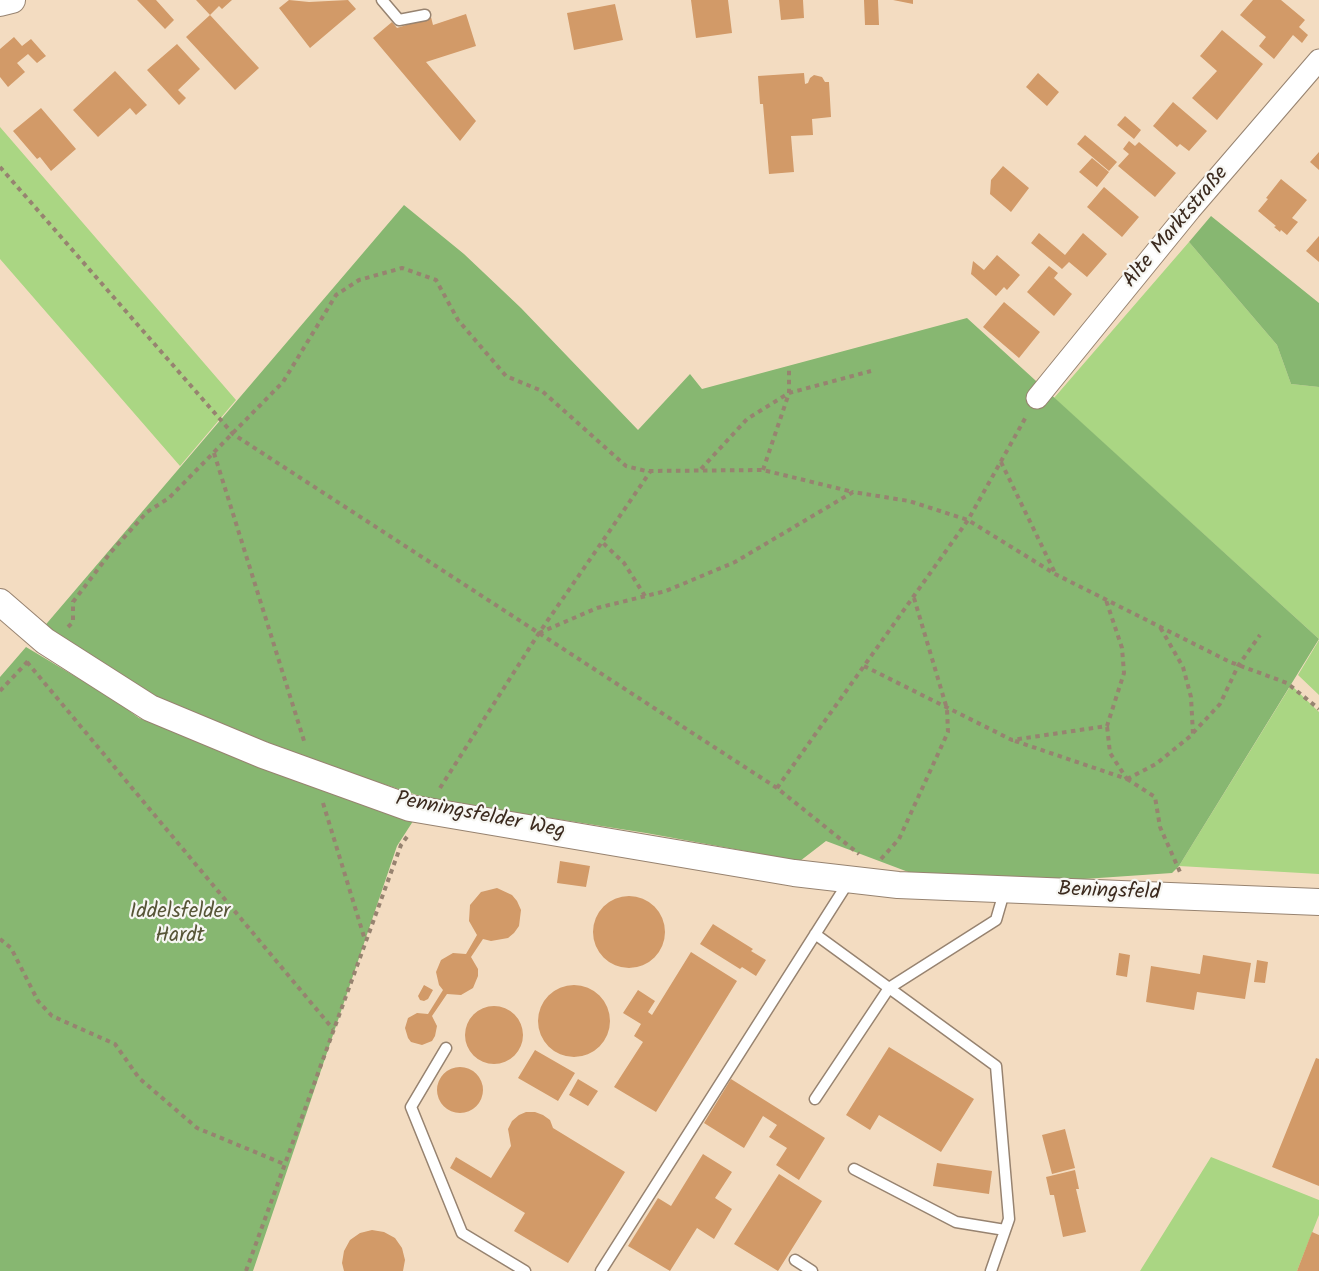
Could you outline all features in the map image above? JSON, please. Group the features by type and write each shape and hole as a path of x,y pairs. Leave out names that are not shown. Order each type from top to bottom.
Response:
{"street":[{"path":"0,3 12,0"},
{"name":"Alte Marktstraße","path":"1036,398 1190,210 1319,60"},
{"name":"Penningsfelder Weg","path":"0,602 50,645 150,708 315,774 410,808 794,873 858,869 898,885"},
{"name":"Beningsfeld","path":"898,885 1319,902"}],"lane":[{"path":"382,0 399,20 425,15"},
{"path":"601,1271 858,869"},
{"path":"816,1099 889,988 996,920 1005,889"},
{"path":"815,934 996,1066 1009,1219 991,1271"},
{"path":"446,1048 411,1107 462,1233 525,1271"},
{"path":"854,1169 956,1222 1005,1230"},
{"path":"795,1260 812,1271"}],"path":[{"path":"0,166 233,434 777,789 858,869"},
{"path":"0,691 27,662 50,645 73,622 72,602 111,552 147,512 169,498 283,382 336,295 359,280 402,268 436,280 458,320 506,376 542,391 626,466 650,471 763,470 853,492 909,501 968,520 1055,574 1238,666 1287,683 1319,709"},
{"path":"763,470 789,393 789,368"},
{"path":"700,470 747,419 789,393 871,371"},
{"path":"777,789 968,520 1036,398"},
{"path":"214,453 365,940"},
{"path":"1001,462 1055,574"},
{"path":"246,1271 401,846 539,633 650,471"},
{"path":"539,633 597,608 666,591 735,562 853,492"},
{"path":"602,542 624,563 645,596"},
{"path":"898,885 874,866 899,839 948,732 947,709 913,597"},
{"path":"1106,599 1122,648 1124,674 1107,726 1110,753 1127,779"},
{"path":"1159,627 1183,667 1191,696 1193,734"},
{"path":"1127,779 1156,764 1193,734 1220,704 1238,666 1260,635"},
{"path":"27,662 333,1030"},
{"path":"864,666 1012,740 1127,779 1155,796 1160,827 1180,873 1182,896"},
{"path":"1012,740 1107,726"},
{"path":"0,939 11,948 38,1001 52,1016 115,1044 139,1078 197,1128 284,1164"}],"green space":[{"path":"0,127 236,400 180,466 0,259"},
{"path":"404,205 464,254 521,308 638,430 690,374 702,389 967,318 1319,639 1179,866 1172,873 1069,880 911,873 826,841 800,861 646,833 429,799 268,746 150,697 42,629"},
{"path":"1211,216 1319,303 1319,387 1291,384 1277,345 1189,242"},
{"path":"1189,242 1277,345 1291,384 1319,387 1319,639 1054,398"},
{"path":"1319,640 1319,695 1298,675"},
{"name":"Iddelsfelder Hardt","path":"26,647 113,699 139,718 400,816 417,815 397,846 253,1271 0,1271 0,677"},
{"path":"1291,685 1319,712 1319,874 1179,866"},
{"path":"1211,1157 1319,1200 1319,1215 1297,1271 1140,1271"}],"building":[{"path":"137,0 156,0 174,20 165,29"},
{"path":"196,0 232,0 222,9 219,6 210,15"},
{"path":"289,0 309,2 348,0 356,9 310,48 279,8"},
{"path":"691,0 728,0 732,33 696,38"},
{"path":"779,0 803,0 804,18 781,20"},
{"path":"864,0 878,0 879,25 865,25"},
{"path":"893,0 913,0 913,4"},
{"path":"1253,0 1281,0 1305,20 1299,27 1308,35 1302,43 1293,35 1274,59 1259,46 1266,37 1240,15"},
{"path":"615,4 623,40 574,50 567,13"},
{"path":"466,14 476,46 426,62 476,121 460,141 373,38 392,22 397,28 431,17 433,25"},
{"path":"210,15 259,68 235,90 186,37"},
{"path":"1222,30 1263,64 1217,120 1192,98 1217,71 1200,56"},
{"path":"14,37 22,46 31,39 46,56 37,63 28,54 17,63 25,72 8,87 0,77 0,49"},
{"path":"177,44 200,69 178,90 186,98 179,105 147,70"},
{"path":"115,71 147,105 136,115 130,108 98,137 73,110"},
{"path":"804,73 805,84 814,75 829,82 831,117 812,119 813,135 791,136 794,172 769,174 763,104 760,104 758,76"},
{"path":"1038,73 1059,92 1047,106 1026,87"},
{"path":"1173,102 1207,131 1189,151 1180,144 1177,147 1153,126"},
{"path":"41,108 76,149 51,171 40,157 37,159 13,131"},
{"path":"1125,116 1141,130 1134,139 1117,125"},
{"path":"1085,135 1117,162 1109,171 1077,144"},
{"path":"1129,141 1135,146 1139,142 1176,173 1155,197 1118,166 1129,154 1123,149"},
{"path":"1319,152 1319,170 1310,162"},
{"path":"1092,158 1109,172 1097,187 1079,172"},
{"path":"1003,166 1029,188 1011,212 990,194 991,180"},
{"path":"1281,179 1307,200 1292,218 1298,222 1287,235 1281,230 1280,232 1258,211"},
{"path":"1104,187 1139,217 1122,237 1087,207"},
{"path":"1039,233 1065,255 1083,233 1107,254 1087,277 1069,262 1062,269 1031,243"},
{"path":"1319,236 1319,262 1306,251"},
{"path":"997,255 1020,275 1007,290 1004,287 996,296 971,274 973,261 984,270"},
{"path":"1049,266 1058,273 1054,278 1072,294 1054,316 1027,292"},
{"path":"1004,302 1040,332 1019,358 983,327"},
{"path":"560,861 590,866 586,887 557,883"},
{"path":"497,888 512,895 517,901 521,910 519,926 508,938 491,941 483,939 471,957 478,969 473,988 461,995 447,994 432,1016 437,1026 432,1041 422,1045 411,1042 405,1028 408,1018 417,1013 428,1014 443,990 439,985 436,972 441,960 453,953 466,954 477,935 469,921 470,905 481,892"},
{"path":"622,896 636,896 655,906 665,925 665,939 655,958 636,968 622,968 603,958 593,939 593,925 603,906"},
{"path":"713,924 766,960 756,976 742,967 740,969 700,944"},
{"path":"691,952 737,981 656,1112 614,1087 643,1042 634,1036 641,1024 623,1013 638,990 655,1001 648,1012 652,1015"},
{"path":"1119,953 1130,955 1127,977 1116,975"},
{"path":"1203,955 1251,963 1245,999 1197,992 1194,1010 1146,1002 1151,966 1200,974"},
{"path":"1257,960 1268,962 1265,983 1254,982"},
{"path":"424,985 433,990 428,999 424,1001 418,996"},
{"path":"574,985 588,988 600,995 607,1007 610,1021 607,1035 600,1047 588,1054 574,1057 560,1054 548,1047 541,1035 538,1021 541,1007 548,995 560,988"},
{"path":"488,1006 500,1006 515,1014 523,1029 523,1041 515,1056 500,1064 488,1064 473,1056 465,1041 465,1029 473,1014"},
{"path":"889,1047 974,1099 941,1152 879,1115 870,1130 846,1115"},
{"path":"535,1050 575,1073 558,1101 518,1078"},
{"path":"1316,1058 1319,1059 1319,1186 1272,1167"},
{"path":"465,1067 477,1073 482,1081 482,1099 477,1107 469,1112 455,1113 447,1110 440,1103 437,1085 440,1077 447,1070"},
{"path":"578,1079 598,1091 588,1106 569,1095"},
{"path":"731,1079 825,1138 799,1180 776,1165 787,1148 769,1137 777,1125 763,1116 744,1148 704,1123"},
{"path":"526,1112 543,1115 550,1120 553,1128 625,1172 568,1263 514,1231 525,1213 450,1168 456,1157 491,1178 511,1146 508,1129 512,1121"},
{"path":"1065,1129 1075,1168 1052,1174 1042,1135"},
{"path":"703,1154 732,1172 715,1198 732,1209 714,1239 697,1228 670,1271 628,1246 658,1198 671,1206"},
{"path":"937,1163 992,1171 989,1194 933,1186"},
{"path":"1075,1170 1079,1189 1076,1189 1086,1232 1063,1237 1054,1195 1050,1195 1046,1177"},
{"path":"779,1174 822,1201 778,1271 734,1244"},
{"path":"372,1230 384,1232 395,1238 402,1248 405,1260 403,1271 344,1271 342,1263 344,1251 350,1240 360,1233"},
{"path":"1312,1232 1319,1235 1319,1271 1297,1271"}]}
